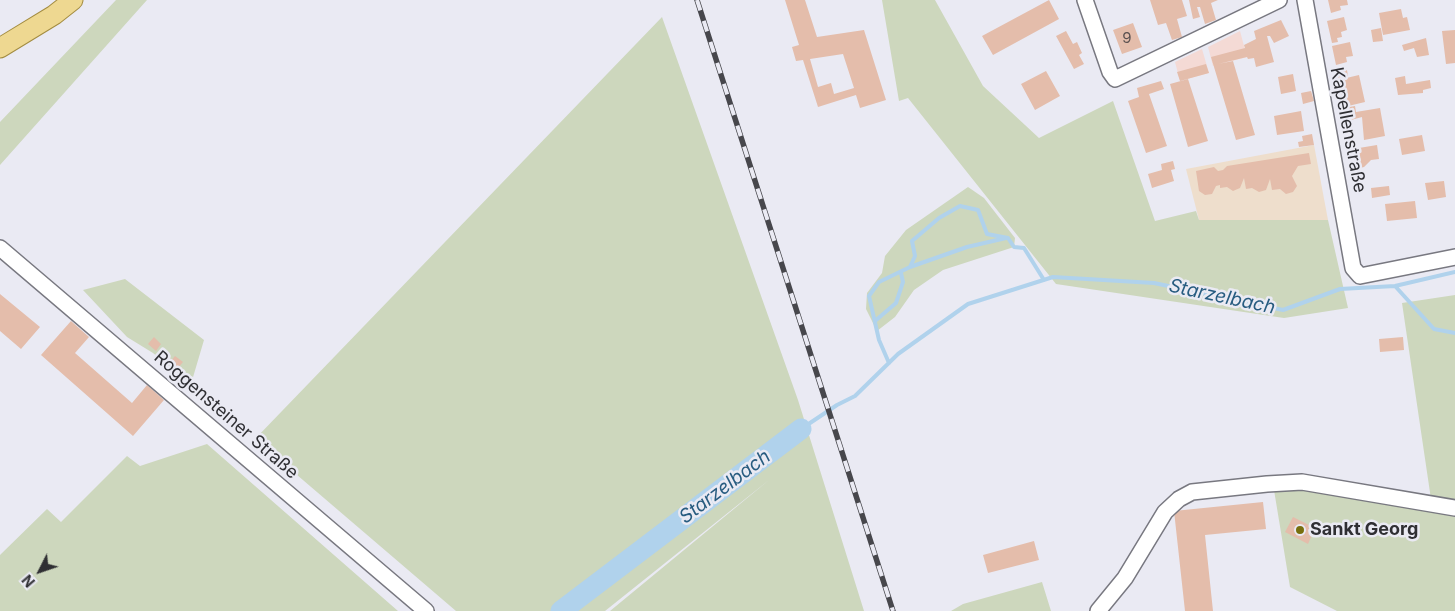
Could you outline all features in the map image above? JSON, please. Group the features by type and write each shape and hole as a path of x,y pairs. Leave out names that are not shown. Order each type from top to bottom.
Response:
{"main road":[{"path":"0,48 54,15 74,0"}],"street":[{"path":"1085,0 1110,72 1115,79 1279,0"},
{"name":"Kapellenstraße","path":"1304,0 1353,268 1360,276 1455,257"},
{"name":"Roggensteiner Straße","path":"0,248 426,611"},
{"path":"1098,611 1125,578 1165,512 1179,499 1192,492 1302,482 1455,508"}],"shaded area":[{"path":"1240,31 1247,57 1213,66 1208,47"},
{"path":"1202,49 1209,73 1180,81 1175,62"},
{"path":"1314,145 1328,220 1199,220 1186,169"}],"green space":[{"path":"116,0 147,0 0,165 0,122"},
{"path":"882,0 935,0 983,86 1039,138 1113,101 1155,221 1196,211 1199,220 1328,220 1348,308 1284,318 1056,284 908,98 899,101"},
{"path":"662,17 798,400 864,611 610,611 769,480 605,611 456,611 255,439"},
{"path":"968,187 984,198 1015,238 1014,247 943,270 914,290 895,317 877,331 866,309 867,293 882,273 885,256 906,230"},
{"path":"125,279 204,340 191,384 153,353 127,337 83,290"},
{"path":"1455,295 1455,611 1337,611 1290,587 1274,490 1348,491 1432,506 1402,303"},
{"path":"207,444 398,611 0,611 0,555 47,509 61,522 127,456 140,466"},
{"path":"1042,582 1051,611 951,611 963,604"}],"building":[{"path":"785,0 805,0 817,37 864,30 886,100 860,108 856,95 818,107 803,60 796,61 792,47 799,45","holes":["843,54 854,88 834,94 831,83 818,87 810,59"]},
{"path":"1049,0 1059,19 993,55 982,36"},
{"path":"1150,0 1182,0 1187,16 1177,19 1182,37 1172,40 1166,23 1158,25"},
{"path":"1189,0 1218,0 1211,3 1216,20 1205,24 1200,7 1197,7 1200,17 1193,19"},
{"path":"1328,0 1347,0 1348,5 1340,6 1341,10 1331,13"},
{"path":"1401,9 1403,18 1407,17 1410,30 1383,35 1379,13"},
{"path":"1344,17 1347,30 1341,32 1342,37 1337,38 1338,42 1332,43 1327,21"},
{"path":"1281,20 1289,36 1274,43 1270,36 1267,36 1274,62 1256,67 1254,58 1248,59 1247,57 1218,64 1233,61 1255,135 1236,140 1211,57 1245,48 1244,45 1256,39 1254,31"},
{"path":"1133,23 1142,47 1122,54 1113,30"},
{"path":"1381,28 1383,41 1373,42 1371,30"},
{"path":"1455,30 1455,63 1446,64 1442,31"},
{"path":"1066,31 1073,44 1077,42 1082,53 1079,55 1084,64 1074,69 1056,36"},
{"path":"1426,38 1429,55 1417,57 1414,48 1404,51 1402,45"},
{"path":"1350,42 1353,56 1346,57 1347,62 1336,65 1332,46"},
{"path":"1206,64 1209,73 1180,81 1177,72"},
{"path":"1347,70 1348,76 1338,78 1336,72"},
{"path":"1046,71 1060,96 1035,110 1021,84"},
{"path":"1293,74 1296,91 1281,94 1278,77"},
{"path":"1359,75 1365,102 1344,107 1338,80"},
{"path":"1405,76 1406,84 1430,80 1431,88 1423,90 1423,93 1398,95 1395,78"},
{"path":"1188,79 1208,141 1188,147 1170,84"},
{"path":"1161,81 1164,89 1149,94 1167,146 1146,153 1128,101 1139,97 1137,88"},
{"path":"1311,91 1314,101 1303,104 1301,93"},
{"path":"1355,106 1356,112 1380,108 1385,136 1364,140 1362,117 1351,120 1349,113 1345,114 1344,108"},
{"path":"1301,111 1304,131 1277,135 1274,116"},
{"path":"1312,134 1314,145 1299,147 1298,142 1303,141 1302,136"},
{"path":"1422,135 1425,151 1402,155 1399,139"},
{"path":"1377,145 1379,159 1371,160 1364,167 1356,169 1353,149"},
{"path":"1309,153 1311,164 1298,166 1292,176 1297,186 1293,192 1286,194 1280,189 1272,190 1270,179 1266,190 1259,192 1252,188 1246,189 1244,178 1240,188 1233,191 1227,187 1220,188 1220,185 1216,186 1212,194 1205,195 1199,191 1196,171 1214,167 1218,171 1223,170 1227,166"},
{"path":"1173,161 1175,169 1171,170 1174,181 1152,188 1148,174 1162,170 1161,164"},
{"path":"1444,181 1446,197 1428,200 1425,183"},
{"path":"1389,186 1390,195 1372,198 1371,188"},
{"path":"1415,201 1417,218 1387,221 1385,204"},
{"path":"0,294 40,327 21,349 0,331"},
{"path":"71,321 89,337 75,353 132,403 147,385 164,400 133,436 41,355"},
{"path":"154,337 161,344 156,351 148,344"},
{"path":"1403,337 1404,350 1380,352 1379,339"},
{"path":"175,356 183,362 177,369 170,362"},
{"path":"1263,502 1266,529 1205,535 1213,611 1185,611 1174,511"},
{"name":"Sankt Georg","path":"1293,517 1315,528 1308,544 1285,532"},
{"path":"1034,541 1039,560 988,573 983,555"}],"waterway":[{"name":"Starzelbach","path":"889,363 879,340 869,296 879,282 910,267 915,256 912,241 939,218 960,206 978,210 987,234 1008,238 1014,247 1024,248 1044,280"},
{"name":"Starzelbach","path":"910,267 967,247 1006,238"},
{"name":"Starzelbach","path":"801,429 837,405 855,396 898,354 968,304 1053,277 1154,283 1283,310 1340,289 1395,286 1455,272"},
{"name":"Starzelbach","path":"875,321 896,303 903,282 901,273"},
{"path":"1395,286 1434,329 1455,333"},
{"name":"Starzelbach","path":"561,611 801,429"}],"railway":[{"path":"697,0 893,611"}],"place":[{"name":"Sankt Georg","path":"1300,530"}]}
